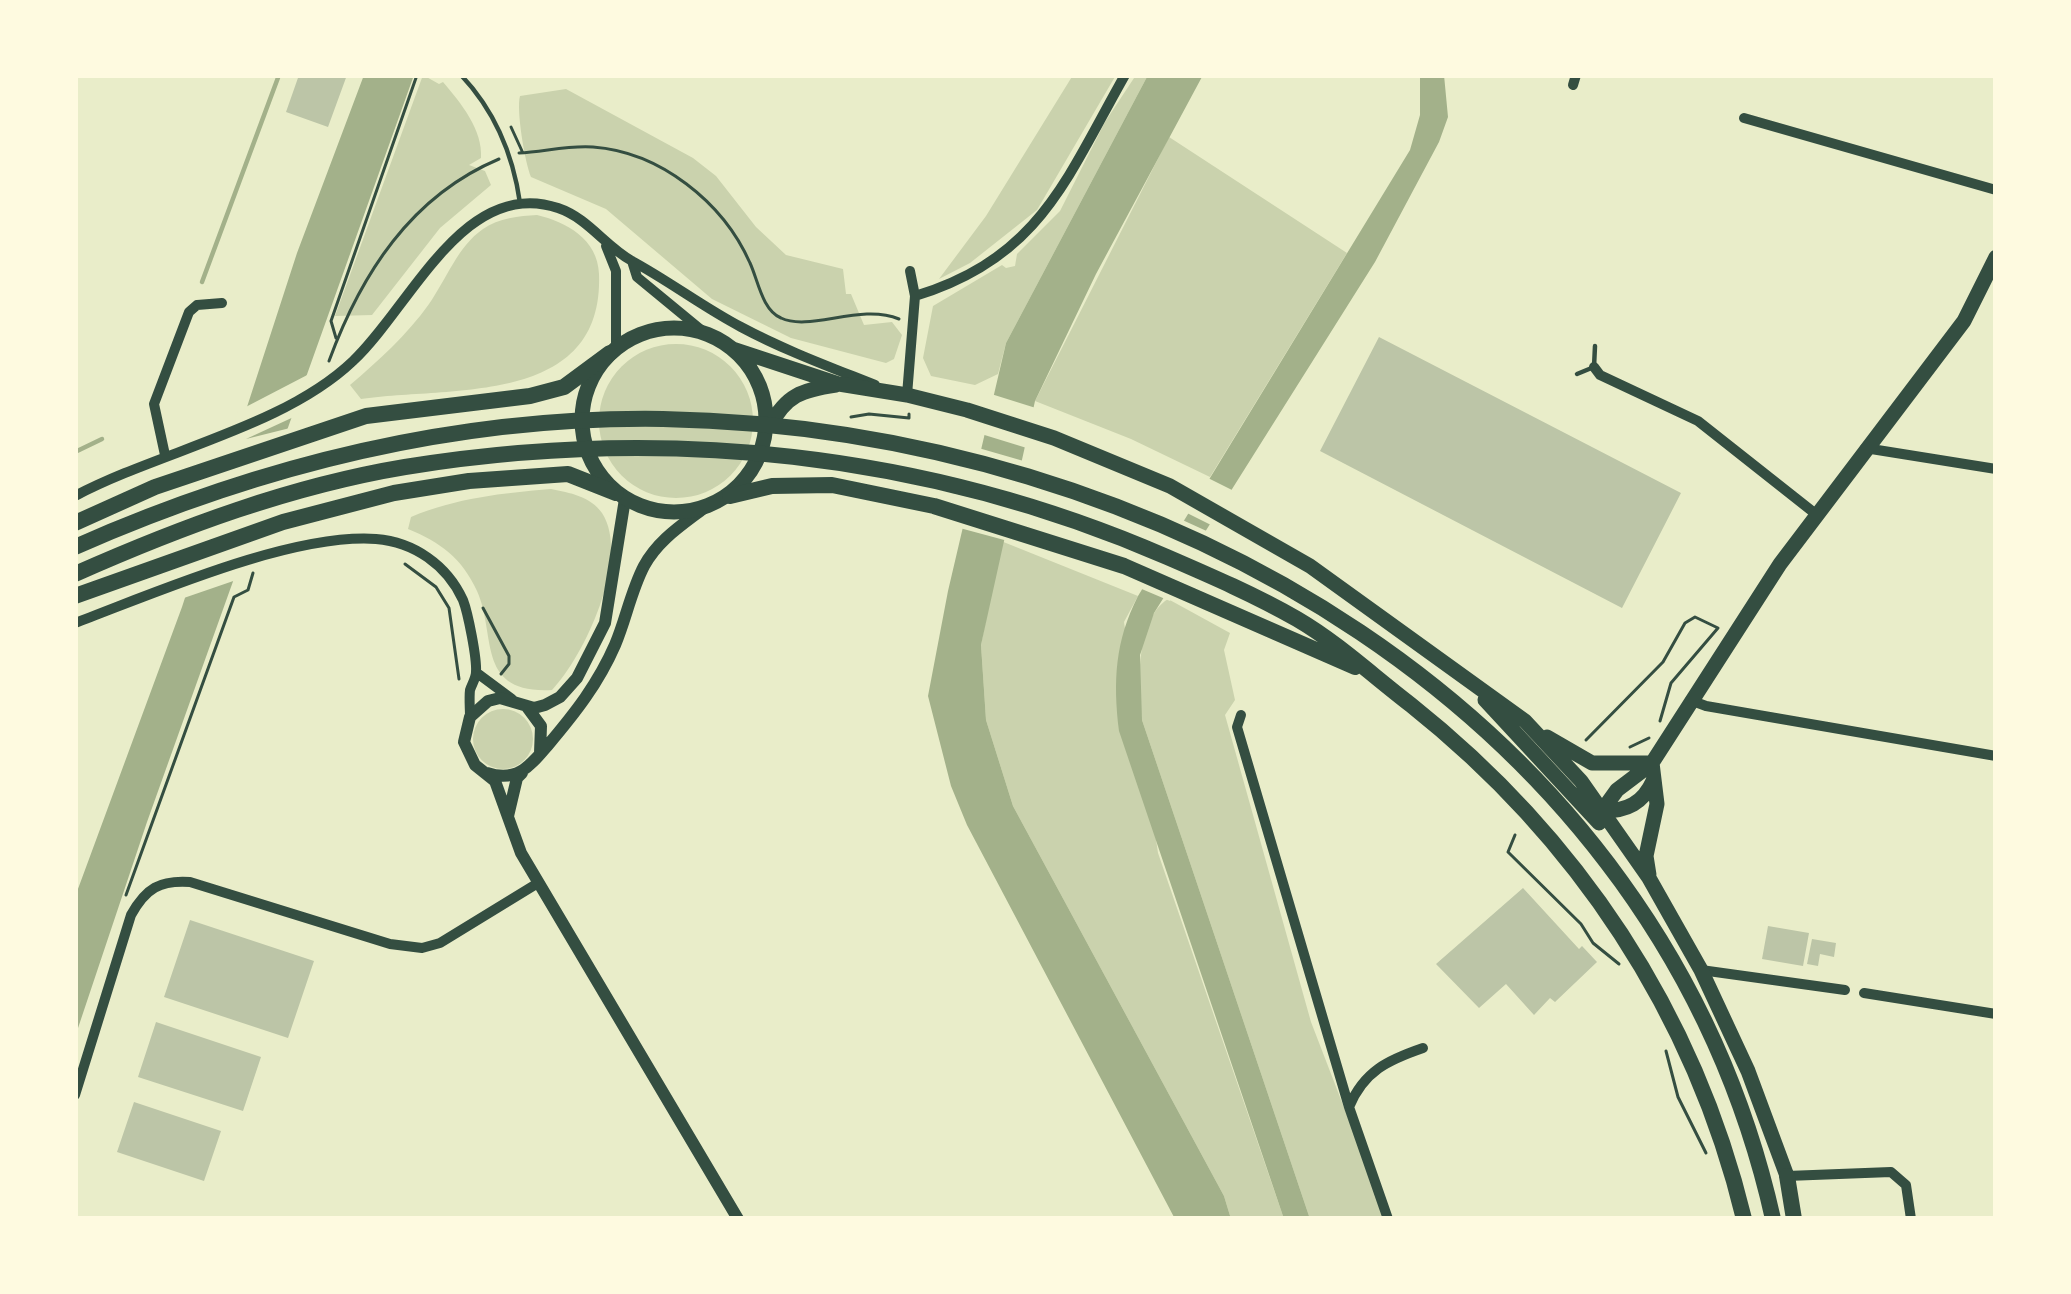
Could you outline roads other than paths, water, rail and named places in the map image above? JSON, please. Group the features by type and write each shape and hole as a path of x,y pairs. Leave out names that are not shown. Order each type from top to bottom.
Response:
{"highway":[{"path":"75,524 155,488 366,416 530,396 564,387 613,351"},
{"path":"75,548 148,515 275,472 380,445 490,428 572,422 730,422 878,440 1034,477 1192,538 1303,595 1382,644 1503,745 1588,836 1640,905 1708,1023 1755,1144 1774,1219"},
{"path":"75,574 140,544 287,495 401,468 500,454 592,448 739,450 872,466 1027,503 1129,540 1299,620 1345,651 1504,786 1616,922 1681,1036 1719,1134 1744,1219"},
{"path":"75,596 283,522 394,493 534,474 568,474 621,496"},
{"path":"730,496 792,484 832,485 894,497 1084,552 1188,592 1372,675"},
{"path":"1787,1176 1794,1219"}],"main road":[{"path":"1600,814 1625,811 1647,794 1653,771 1690,700 1865,448 1964,320 1996,257"},
{"path":"838,384 806,389 788,398 766,434 756,465 730,496 704,508 679,513 649,510 621,496 592,464 583,437 582,412 595,373 613,351 651,330 683,328 705,333 734,349 838,384 967,410 1054,438 1171,486 1310,566 1576,757 1653,771"},
{"path":"734,349 760,384 767,412 766,434"},
{"path":"1458,670 1600,814 1649,878 1701,970 1748,1071 1787,1176"},
{"path":"1525,721 1581,781 1643,886 1663,906"},
{"path":"1649,878 1646,856 1656,814 1653,771"}],"street":[{"path":"915,296 968,276 1009,250 1040,222 1126,75"},
{"path":"1744,118 1996,190"},
{"path":"75,496 291,403 346,367 379,335 451,242 488,212 520,203 556,207 575,215 605,244 744,329 902,394 914,323 910,272"},
{"path":"605,244 616,272 613,351"},
{"path":"632,261 638,277 705,333"},
{"path":"165,455 154,404 161,385 189,312 207,302 222,303"},
{"path":"1594,367 1600,376 1698,421 1817,515"},
{"path":"1865,448 1996,469"},
{"path":"476,673 534,708 560,697 577,678 605,623 621,496"},
{"path":"508,817 517,778 594,688 656,547 704,508"},
{"path":"75,623 285,551 380,539 428,556 465,605 476,673 464,742 467,754 495,781 538,883 738,1219"},
{"path":"1690,700 1996,756"},
{"path":"470,717 488,701 519,702 541,726 543,739 529,767 498,777 485,772"},
{"path":"1241,715 1237,727 1349,1107 1388,1219"},
{"path":"75,1095 131,915 156,884 190,882 390,944 422,948 440,943 538,883"},
{"path":"1701,970 1845,990"},
{"path":"1864,993 1996,1014"},
{"path":"1349,1107 1372,1070 1424,1048"},
{"path":"1787,1176 1891,1172 1906,1185 1911,1219"}],"lane":[{"path":"461,75 486,106 510,155 520,203"},
{"path":"1577,374 1594,367 1595,346"},
{"path":"1845,990 1864,993"}],"waterway":[{"path":"202,282 279,75"},
{"path":"75,452 102,439"}]}
